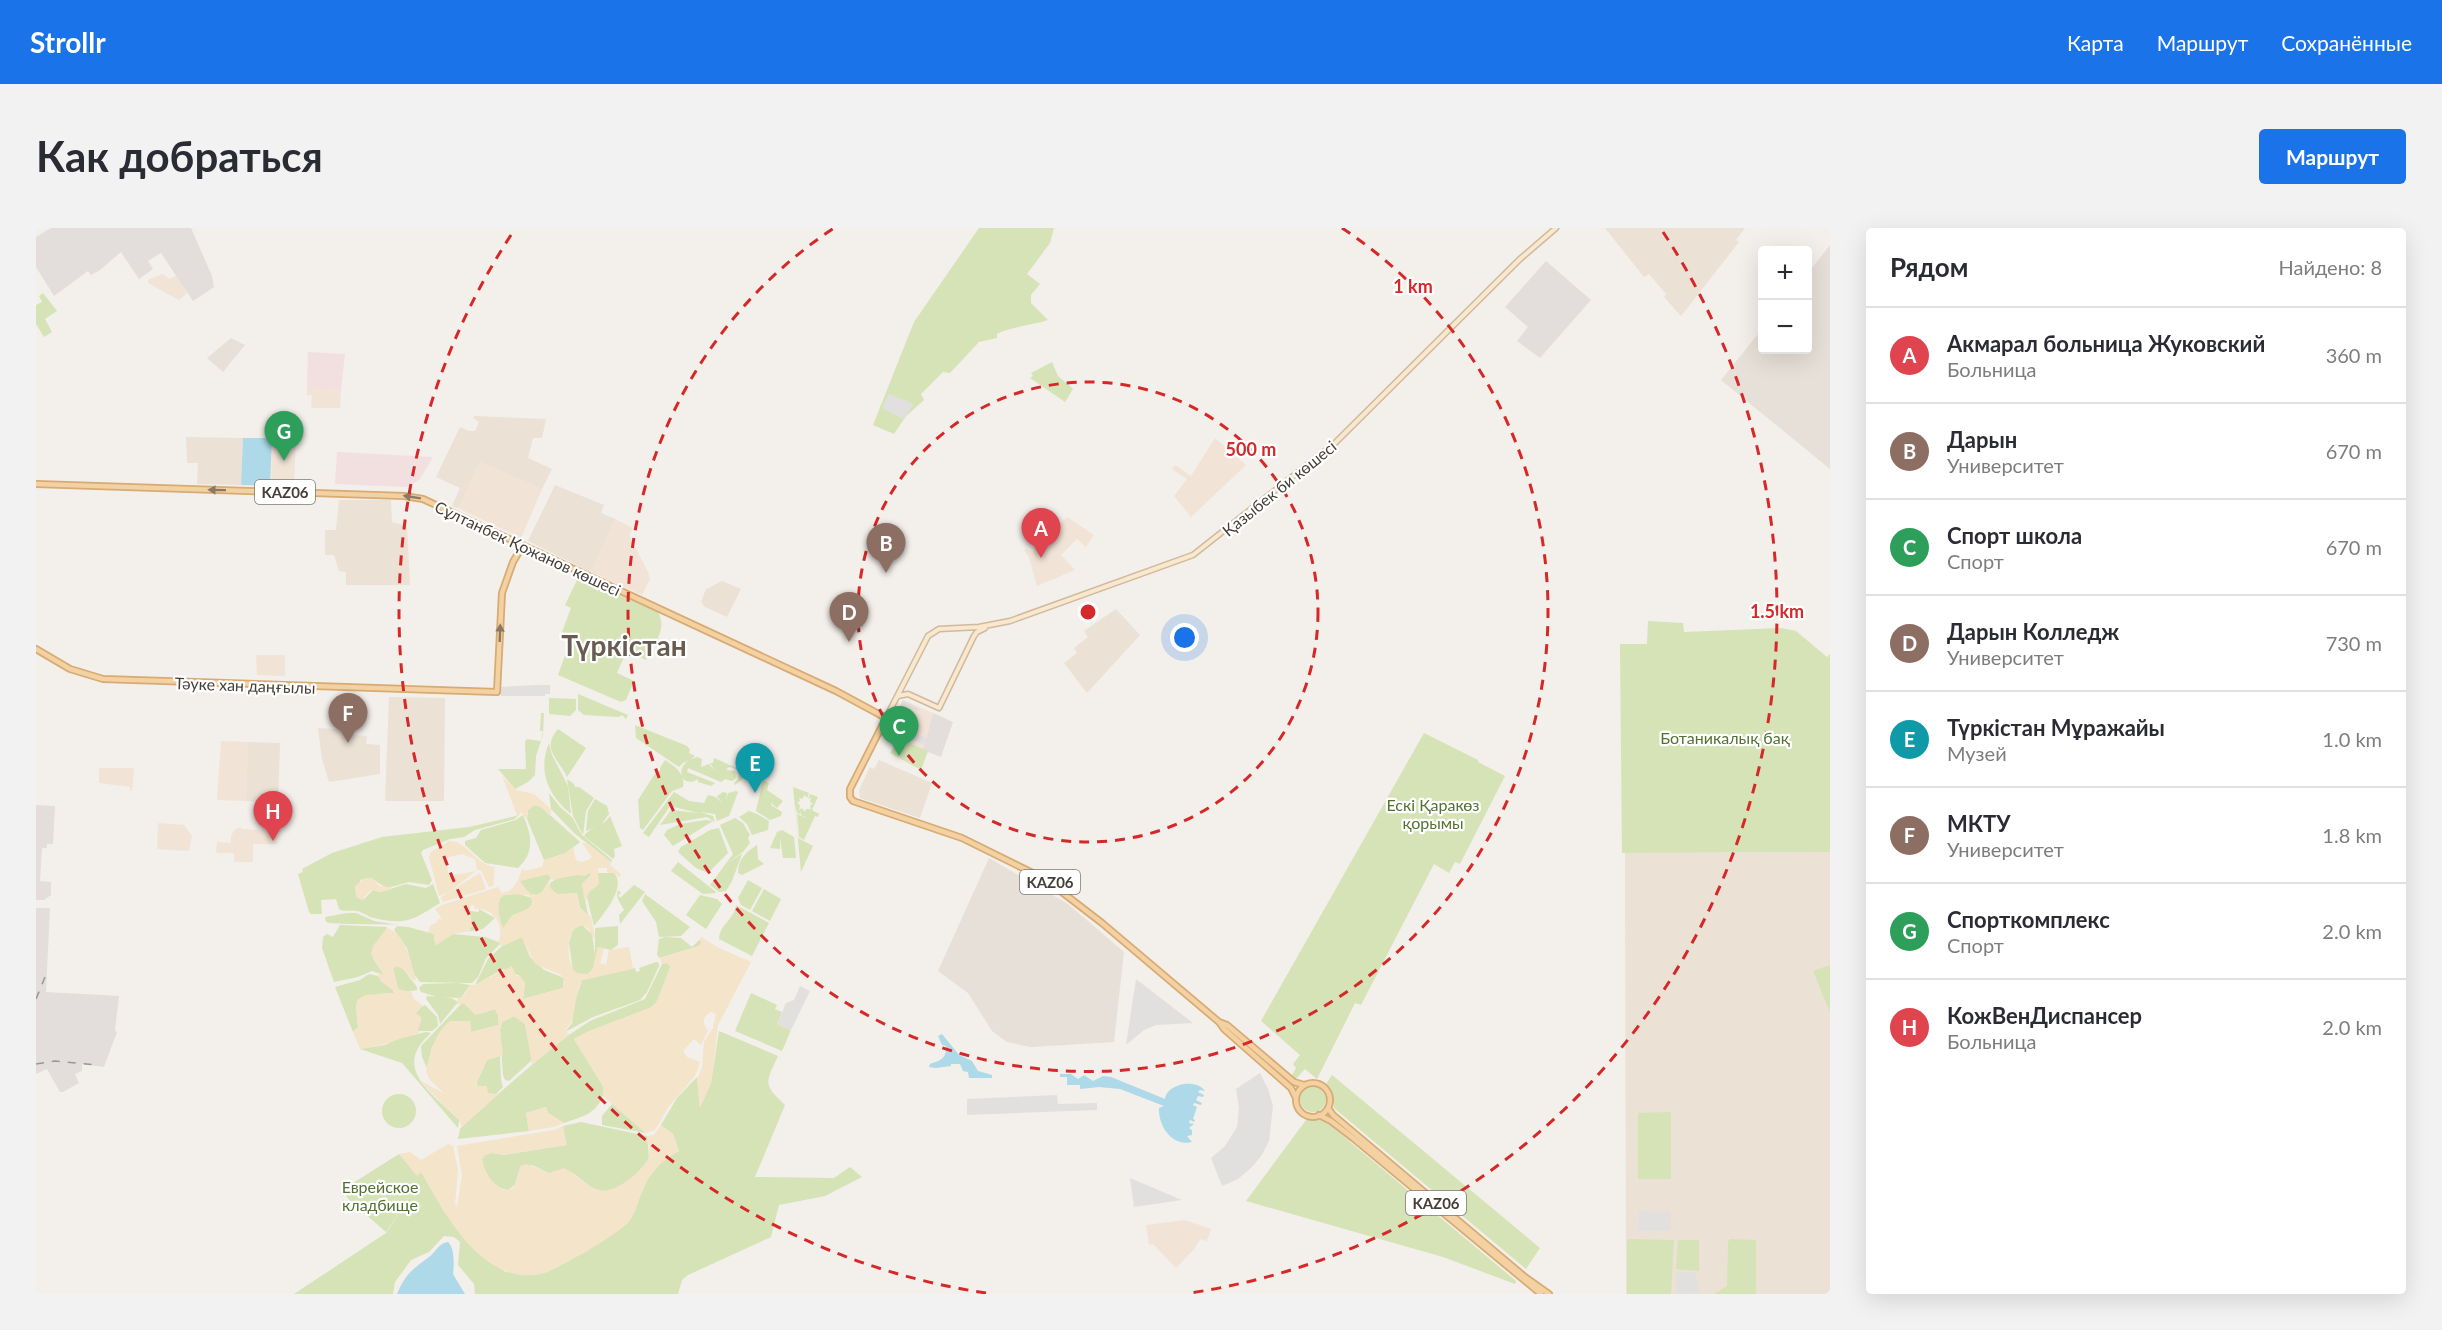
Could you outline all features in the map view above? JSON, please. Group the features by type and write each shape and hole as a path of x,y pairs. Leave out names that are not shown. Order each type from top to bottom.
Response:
{"main road":[{"name":"Қазыбек би көшесі","path":"898,696 928,636 934,630 997,624 1193,555 1335,443 1520,259 1556,228"},
{"name":"Сұлтанбек Қожанов көшесі","path":"36,484 404,496 423,499 836,691 886,718"},
{"name":"Тәуке хан даңғылы","path":"36,650 70,669 103,679 497,692 502,593 513,562 523,545"},
{"path":"886,718 898,696 908,694 939,708 974,636 980,630 997,624"},
{"path":"970,627 973,629 974,636"},
{"name":"KАZ06","path":"886,718 850,789 850,797 858,804 974,843 1045,879 1079,904 1219,1022 1291,1088 1297,1106 1303,1114 1311,1117 1319,1115 1346,1132 1541,1294"},
{"name":"KАZ06","path":"1219,1022 1227,1025 1294,1082 1304,1085 1316,1083 1326,1089 1330,1099 1328,1108 1333,1115 1525,1277 1549,1294"},
{"path":"1296,1098 1298,1091 1304,1085"},
{"path":"1319,1115 1328,1108"}],"shaded area":[{"path":"51,228 191,228 212,276 214,287 193,301 161,253 148,261 153,269 139,279 121,252 100,270 91,275 88,271 54,296 36,267 36,237"},
{"path":"1605,228 1745,228 1736,240 1739,242 1681,316 1664,297 1666,294 1649,274 1644,277"},
{"path":"1830,245 1830,469 1721,380 1758,334 1758,354 1812,354 1812,268"},
{"path":"1546,261 1591,300 1540,358 1517,341 1528,327 1505,307"},
{"path":"162,274 170,279 177,275 187,293 179,300 148,283 148,280"},
{"path":"231,338 245,345 223,372 207,358"},
{"path":"308,352 345,354 341,390 307,388"},
{"path":"307,388 341,390 340,408 311,408 312,395 307,395"},
{"path":"889,394 914,404 903,419 882,408"},
{"path":"474,416 546,419 542,438 533,438 528,458 552,469 542,489 480,462 458,508 452,506 460,488 436,477 460,427 475,431 479,422 473,418"},
{"path":"186,437 243,438 241,485 197,484 198,463 187,463"},
{"path":"272,438 296,439 294,486 271,486"},
{"path":"1215,438 1246,465 1191,517 1174,496 1187,479 1172,469 1175,465 1191,476"},
{"path":"337,452 433,457 420,479 408,487 335,484"},
{"path":"480,462 542,489 521,538 458,508"},
{"path":"555,485 604,505 601,513 615,519 591,572 528,541"},
{"path":"339,500 391,500 392,522 407,526 410,585 346,585 346,572 339,571 334,555 325,555 325,530 336,530"},
{"path":"1067,517 1094,535 1086,547 1077,539 1061,555 1075,570 1037,586 1029,558 1024,550 1026,548 1032,552"},
{"path":"615,519 633,528 629,535 650,579 642,595 591,572"},
{"path":"722,581 741,589 727,617 705,607 701,602 706,589"},
{"path":"1116,609 1140,635 1087,693 1064,663 1077,653 1074,648 1088,637 1084,631"},
{"path":"256,655 285,655 285,676 257,675"},
{"path":"550,685 550,694 501,696 501,687"},
{"path":"389,697 445,698 444,801 385,801"},
{"path":"903,700 933,713 923,750 899,739 901,734 889,729"},
{"path":"903,700 920,709 919,711 907,706 899,724 927,738 924,745 893,731 895,727 891,725"},
{"path":"933,713 953,722 941,757 923,750"},
{"path":"318,728 352,730 353,735 367,736 366,744 380,745 380,774 329,782 322,759"},
{"path":"221,741 248,742 246,801 217,800"},
{"path":"248,742 280,743 278,803 246,801"},
{"path":"879,760 932,783 920,818 860,798 859,790 870,767 874,769"},
{"path":"99,768 134,768 132,791 130,787 99,783"},
{"path":"36,805 55,806 53,844 47,844 47,848 42,848 40,881 51,882 51,895 44,900 36,900"},
{"path":"268,809 279,809 276,844 253,844 253,862 234,862 234,853 216,853 217,842 231,843 231,836 235,829 241,827 241,829 262,830 263,819 268,820"},
{"path":"158,823 184,825 192,836 189,851 157,849"},
{"path":"1830,852 1830,1294 1626,1294 1625,853"},
{"path":"989,858 1068,904 1124,952 1114,1042 1031,1047 1007,1042 992,1031 968,993 938,971"},
{"path":"36,908 50,908 46,992 119,996 115,1031 117,1032 104,1067 82,1064 82,1071 75,1074 79,1083 63,1092 60,1092 47,1069 36,1074"},
{"path":"1136,979 1193,1023 1156,1025 1144,1030 1126,1045"},
{"path":"800,986 810,991 791,1030 777,1024 786,1003 794,1000"},
{"path":"1260,1073 1273,1106 1269,1141 1262,1155 1252,1167 1238,1179 1222,1186 1211,1158 1225,1146 1237,1127 1239,1108 1236,1089"},
{"path":"1057,1095 1058,1104 1097,1103 1097,1110 967,1115 967,1099"},
{"path":"1130,1178 1182,1200 1134,1207"},
{"path":"1639,1211 1671,1212 1670,1231 1638,1230"},
{"path":"1185,1220 1211,1229 1207,1241 1200,1239 1195,1248 1176,1268 1153,1244 1149,1245 1146,1225"},
{"path":"1695,1272 1700,1293 1677,1294 1676,1273"}],"green space":[{"path":"979,228 1054,228 1050,243 1027,274 1040,284 1031,295 1031,303 1048,320 1006,330 997,334 997,338 979,342 950,373 943,372 921,394 924,400 906,416 894,434 873,425 914,322"},
{"path":"43,293 57,311 45,319 52,332 44,337 36,324 36,305 42,302 39,296"},
{"path":"1052,362 1058,376 1073,389 1065,402 1030,378 1033,376 1031,373"},
{"path":"579,576 658,612 661,619 658,637 646,660 633,653 624,657 617,673 634,681 626,700 621,702 558,675 572,636 562,632 571,608 565,605"},
{"name":"Ботаникалық бақ","path":"1648,621 1683,623 1684,632 1781,628 1796,631 1827,657 1830,654 1830,852 1622,853 1620,644 1647,644"},
{"path":"578,694 628,715 626,719 622,715 619,717 584,715 578,710"},
{"path":"549,698 576,699 576,710 570,716 549,714"},
{"path":"541,713 544,713 543,735 541,741 543,731 540,731"},
{"path":"635,725 687,746 689,753 695,756 691,759 697,757 702,759 701,767 709,764 715,771 710,763 713,763 714,758 746,772 744,778 735,785 739,772 734,768 729,767 726,770 735,771 736,778 732,781 725,779 721,782 688,768 687,772 715,783 711,786 698,782 698,779 688,782 681,773 684,764 689,760 679,767 636,738"},
{"path":"558,729 586,748 567,777 551,748 553,736"},
{"name":"Ескі Қаракөз қорымы","path":"1424,733 1505,776 1460,864 1455,862 1449,873 1434,864 1361,1005 1355,1003 1317,1079 1305,1069 1295,1080 1291,1077 1296,1068 1293,1064 1300,1055 1261,1021"},
{"path":"527,739 541,741 536,756 535,775 515,789 498,769 526,769 525,742"},
{"path":"899,739 928,751 921,770 890,753"},
{"path":"549,743 552,755 568,786 571,814 563,807 547,783 544,764"},
{"path":"665,760 681,775 683,787 672,791 643,830 640,828 638,800 656,772 660,771"},
{"path":"567,779 575,787 579,787 594,798 586,811 583,835 573,816"},
{"path":"763,780 769,783 767,790 783,801 777,808 772,804 773,800 771,805 782,812 781,816 770,820 756,811"},
{"path":"793,787 809,793 807,798 805,795 802,799 799,798 800,801 797,803 800,805 799,810 802,808 805,812 806,809 811,809 810,805 813,804 810,802 811,797 808,799 810,794 818,797 812,810 819,814 818,817 815,816 804,840 799,837 797,814 812,820 801,815 801,811 800,814 797,813 795,805 798,838 813,846 801,872"},
{"path":"674,792 689,801 704,803 708,795 716,797 722,803 717,796 723,792 727,793 726,801 728,793 738,792 729,816 717,821 715,814 700,812 713,816 715,822 707,817 660,825 671,810 698,813 670,806 649,837 643,833"},
{"path":"549,793 572,817 582,835 612,860 611,862 574,833 551,809"},
{"path":"595,799 607,806 609,814 601,825 586,831 588,811"},
{"path":"534,805 541,807 580,842 566,853 544,860 527,819 528,810"},
{"path":"749,811 769,821 768,830 752,835 747,824 739,817"},
{"path":"521,812 515,819 475,830 464,837 450,839 423,850 421,853 432,880 429,885 409,882 385,887 371,878 360,880 363,900 373,890 381,892 406,884 426,888 433,884 440,903 410,920 385,920 357,911 341,910 336,899 321,900 322,914 309,912 298,874 303,872 302,869 332,853 382,837 469,827 516,816"},
{"path":"523,815 530,836 530,849 524,862 518,868 485,863 465,845 465,841 476,838 481,830 516,820"},
{"path":"610,816 622,846 614,849 613,859 584,836 604,823"},
{"path":"735,818 743,823 750,835 748,838 750,843 743,852 727,863 742,854 726,891 719,892 710,885 733,854 720,825"},
{"path":"713,821 673,846 664,835 667,830 680,824"},
{"path":"719,828 728,853 708,873 696,868 678,852 681,847 710,830"},
{"path":"782,830 794,837 796,858 783,858 780,838 780,849 770,848 777,832"},
{"path":"757,845 758,859 764,864 742,875 738,873 743,856"},
{"path":"678,862 716,893 703,894 671,871"},
{"path":"598,873 614,873 618,886 612,901 594,926 587,897 590,890 597,886"},
{"path":"548,874 551,878 542,892 537,895 530,894 519,881"},
{"path":"592,874 582,884 588,915 580,908 577,893 558,895 550,888 550,883 558,878"},
{"path":"748,880 762,888 750,910 741,905 738,898"},
{"path":"634,885 645,892 620,924 619,915 624,910 618,898 617,893 618,890 621,893 618,895 620,898"},
{"path":"764,889 781,899 770,921 752,911"},
{"path":"519,894 532,898 532,905 511,918 503,929 498,912 499,899 504,895"},
{"path":"645,894 690,927 681,936 659,937 656,922 642,901"},
{"path":"700,895 717,899 722,904 706,929 686,915"},
{"path":"736,905 769,923 752,956 719,939"},
{"path":"479,909 495,918 483,929 465,932 470,930 470,911 479,912"},
{"path":"356,913 374,921 398,925 326,922 325,917"},
{"path":"340,925 387,927 372,953 385,976 372,971 358,977 334,982 322,948 323,937 327,934 333,937"},
{"path":"582,925 592,934 595,955 595,928 618,926 618,945 611,950 598,947 593,969 588,974 573,971 569,943 573,929"},
{"path":"397,926 434,934 436,945 453,934 485,937 501,943 486,958 478,977 472,983 420,982 414,974 407,948 394,930"},
{"path":"522,937 530,957 544,970 564,978 563,988 523,999 525,983 520,976 503,969 475,985 488,959 502,946"},
{"path":"681,938 692,947 699,940 702,942 699,946 659,958 657,954 659,939"},
{"path":"656,962 659,966 647,992 640,1000 593,1017 565,1032 572,1023 575,1001 582,980 635,968 636,972 640,971 639,968"},
{"path":"665,962 670,965 670,968 657,1001 652,1007 574,1039 604,1088 595,1108 585,1115 564,1123 548,1113 546,1107 526,1113 529,1131 458,1139 460,1129 466,1122 557,1043 590,1021 645,999"},
{"path":"1830,965 1830,1009 1829,1010 1813,971"},
{"path":"397,966 403,969 417,990 406,992 398,989 393,968"},
{"path":"369,974 378,976 394,993 378,994 356,1005 358,1027 353,1032 335,987 360,980"},
{"path":"423,984 470,985 461,998 437,997 421,992 419,988"},
{"path":"751,993 777,1005 775,1009 782,1012 777,1024 791,1030 782,1051 735,1031"},
{"path":"427,996 451,998 458,1002 440,1024 438,1015 426,999"},
{"path":"461,1004 465,1004 473,1012 479,1014 495,1009 498,1015 498,1025 471,1032 470,1021 454,1021 432,1047 427,1068 422,1057 421,1046"},
{"path":"425,1005 437,1017 438,1026 432,1031 418,1031 416,1013"},
{"path":"514,1016 525,1024 532,1060 509,1081 505,1080 503,1075 500,1030 502,1022"},
{"name":"Еврейское кладбище","path":"719,1031 778,1056 768,1082 773,1092 785,1105 755,1177 834,1178 850,1167 862,1177 825,1196 779,1205 771,1237 688,1275 682,1280 678,1294 475,1294 474,1284 458,1265 460,1242 454,1237 444,1236 429,1252 411,1260 395,1282 393,1294 294,1294 386,1233 414,1190 386,1232 350,1201 342,1190 399,1154 417,1175 421,1171 445,1213 505,1272 536,1274 547,1272 587,1251 629,1221 648,1178 664,1159 679,1151 673,1134 661,1125 677,1098 697,1077 700,1107 711,1083"},
{"path":"426,1032 431,1033 419,1046 415,1058 415,1069 428,1091 459,1120 458,1128 402,1063 360,1049 385,1045 397,1039"},
{"path":"500,1056 503,1087 495,1095 477,1086 477,1082 487,1060"},
{"path":"1332,1075 1540,1248 1526,1269 1334,1108 1331,1090 1326,1084"},
{"path":"1313,1086 1322,1090 1326,1099 1322,1108 1313,1112 1304,1108 1300,1099 1304,1090"},
{"path":"399,1094 411,1099 416,1111 411,1123 399,1128 387,1123 382,1111 387,1099"},
{"path":"612,1104 646,1133 602,1125 602,1116"},
{"path":"1671,1112 1671,1179 1638,1179 1638,1113"},
{"path":"1306,1120 1324,1120 1516,1281 1515,1284 1443,1257 1246,1201"},
{"path":"581,1122 647,1136 649,1159 625,1183 611,1191 595,1189 567,1170 549,1173 532,1165 519,1171 515,1185 508,1190 498,1186 487,1175 482,1159 485,1155 492,1153 504,1155 566,1145 563,1126"},
{"path":"1629,1239 1674,1240 1671,1294 1627,1294 1627,1241"},
{"path":"1730,1239 1756,1240 1756,1294 1714,1294 1727,1286 1728,1242"},
{"path":"1678,1240 1699,1240 1699,1271 1676,1269"}],"sand":[{"path":"502,776 516,790 534,794 551,809 551,815 541,807 534,805 528,810 527,819 521,812 517,815"},
{"path":"449,841 462,845 482,862 495,867 493,886 489,887 481,870 477,870 475,859 462,854 445,858 449,876 476,871 449,892 439,896 429,857 431,852"},
{"path":"582,843 586,843 611,862 610,865 621,874 619,877 614,873 607,873 607,868 598,868 599,884 588,893 587,900 584,899 582,884 592,875 589,873 585,876 576,875 552,880 548,874 520,881 525,889 534,896 542,892 549,880 550,888 557,894 576,893 578,895 579,908 591,917 595,937 588,928 582,925 572,933 568,946 570,961 576,973 588,974 592,971 598,947 604,948 600,963 606,965 609,950 629,947 633,969 582,980 572,1020 565,1030 569,1035 532,1065 525,1024 514,1016 502,1022 500,1030 503,1055 487,1060 476,1084 487,1086 488,1093 499,1094 462,1127 459,1120 419,1080 445,1094 430,1080 426,1072 436,1038 450,1021 470,1021 471,1032 498,1025 498,1015 495,1009 475,1015 466,1004 457,1004 458,998 464,996 470,985 475,985 512,966 516,976 520,976 525,983 523,999 563,988 565,981 561,975 535,964 522,937 502,946 498,942 500,930 496,919 487,911 475,909 474,905 470,906 472,927 435,944 434,934 428,932 431,925 438,919 442,919 435,909 498,887 502,893 507,892 516,884 523,868 524,871 542,867 544,860 562,855 573,847 576,860 584,862 592,857","holes":["508,894 529,895 533,903 528,909 512,915 503,928 499,913 501,897"]},
{"path":"480,873 486,889 443,902 441,897"},
{"path":"365,878 371,878 380,886 391,887 390,890 380,892 371,890 361,900 356,897 355,886"},
{"path":"387,928 404,943 416,979 414,981 397,966 393,968 398,989 411,992 414,999 422,1005 416,1013 422,1018 419,1033 360,1049 353,1032 358,1027 357,1000 365,995 394,993 380,978 378,972 384,975 371,954 373,946"},
{"path":"701,937 751,962 718,1025 711,1083 700,1108 697,1079 702,1068 704,1042 713,1028 716,1014 712,1012 705,1017 704,1023 708,1031 701,1045 694,1039 683,1051 687,1057 700,1062 695,1076 669,1106 655,1130 646,1133 603,1096 603,1086 574,1039 652,1007 657,1001 670,968 668,963 662,964 660,958 699,946 702,943 699,940"},
{"path":"546,1107 548,1113 564,1123 529,1131 526,1113"},
{"path":"661,1125 673,1134 679,1151 666,1159 651,1174 628,1223 595,1246 541,1274 520,1275 501,1269 483,1258 454,1226 421,1172 417,1176 399,1154 410,1152 421,1160 448,1144 453,1146 458,1170 455,1204 457,1207 462,1175 457,1146 554,1130 563,1126 567,1145 504,1155 492,1153 485,1155 482,1159 489,1177 504,1190 512,1189 516,1185 520,1166 526,1164 549,1173 564,1168 590,1186 606,1190 613,1189 627,1181 645,1164 649,1154 647,1136 654,1135"}],"water":[{"path":"243,438 272,438 270,486 241,485"},
{"path":"942,1034 959,1055 972,1061 978,1071 992,1075 992,1078 969,1078 968,1072 963,1071 960,1064 929,1067 930,1064 942,1059 945,1054 946,1046 942,1045 938,1036"},
{"path":"1060,1074 1071,1074 1078,1079 1084,1075 1093,1081 1103,1076 1111,1077 1165,1099 1171,1090 1182,1084 1201,1087 1205,1091 1198,1092 1204,1095 1203,1097 1198,1096 1196,1100 1202,1103 1201,1105 1194,1103 1193,1105 1197,1107 1193,1119 1195,1120 1194,1122 1190,1120 1189,1123 1194,1124 1189,1128 1192,1130 1192,1135 1187,1136 1192,1142 1178,1141 1168,1134 1159,1115 1159,1108 1164,1106 1120,1089 1099,1087 1080,1089 1080,1085 1067,1085 1067,1077 1060,1077"},
{"path":"448,1242 453,1253 453,1274 465,1294 397,1294 410,1272 440,1246"}],"railway":[{"path":"36,999 45,977"},
{"path":"36,1064 55,1061 98,1065"}],"place":[{"name":"Спорткомплекс","path":"284,461"},
{"name":"Акмарал больница Жуковский","path":"1041,558"},
{"name":"Дарын","path":"886,573"},
{"name":"Дарын Колледж","path":"849,642"},
{"name":"МКТУ","path":"348,743"},
{"name":"Спорт школа","path":"899,756"},
{"name":"Түркістан Мұражайы","path":"755,793"},
{"name":"КожВенДиспансер","path":"273,841"}],"district":[{"name":"Түркістан","path":"624,645"}]}
